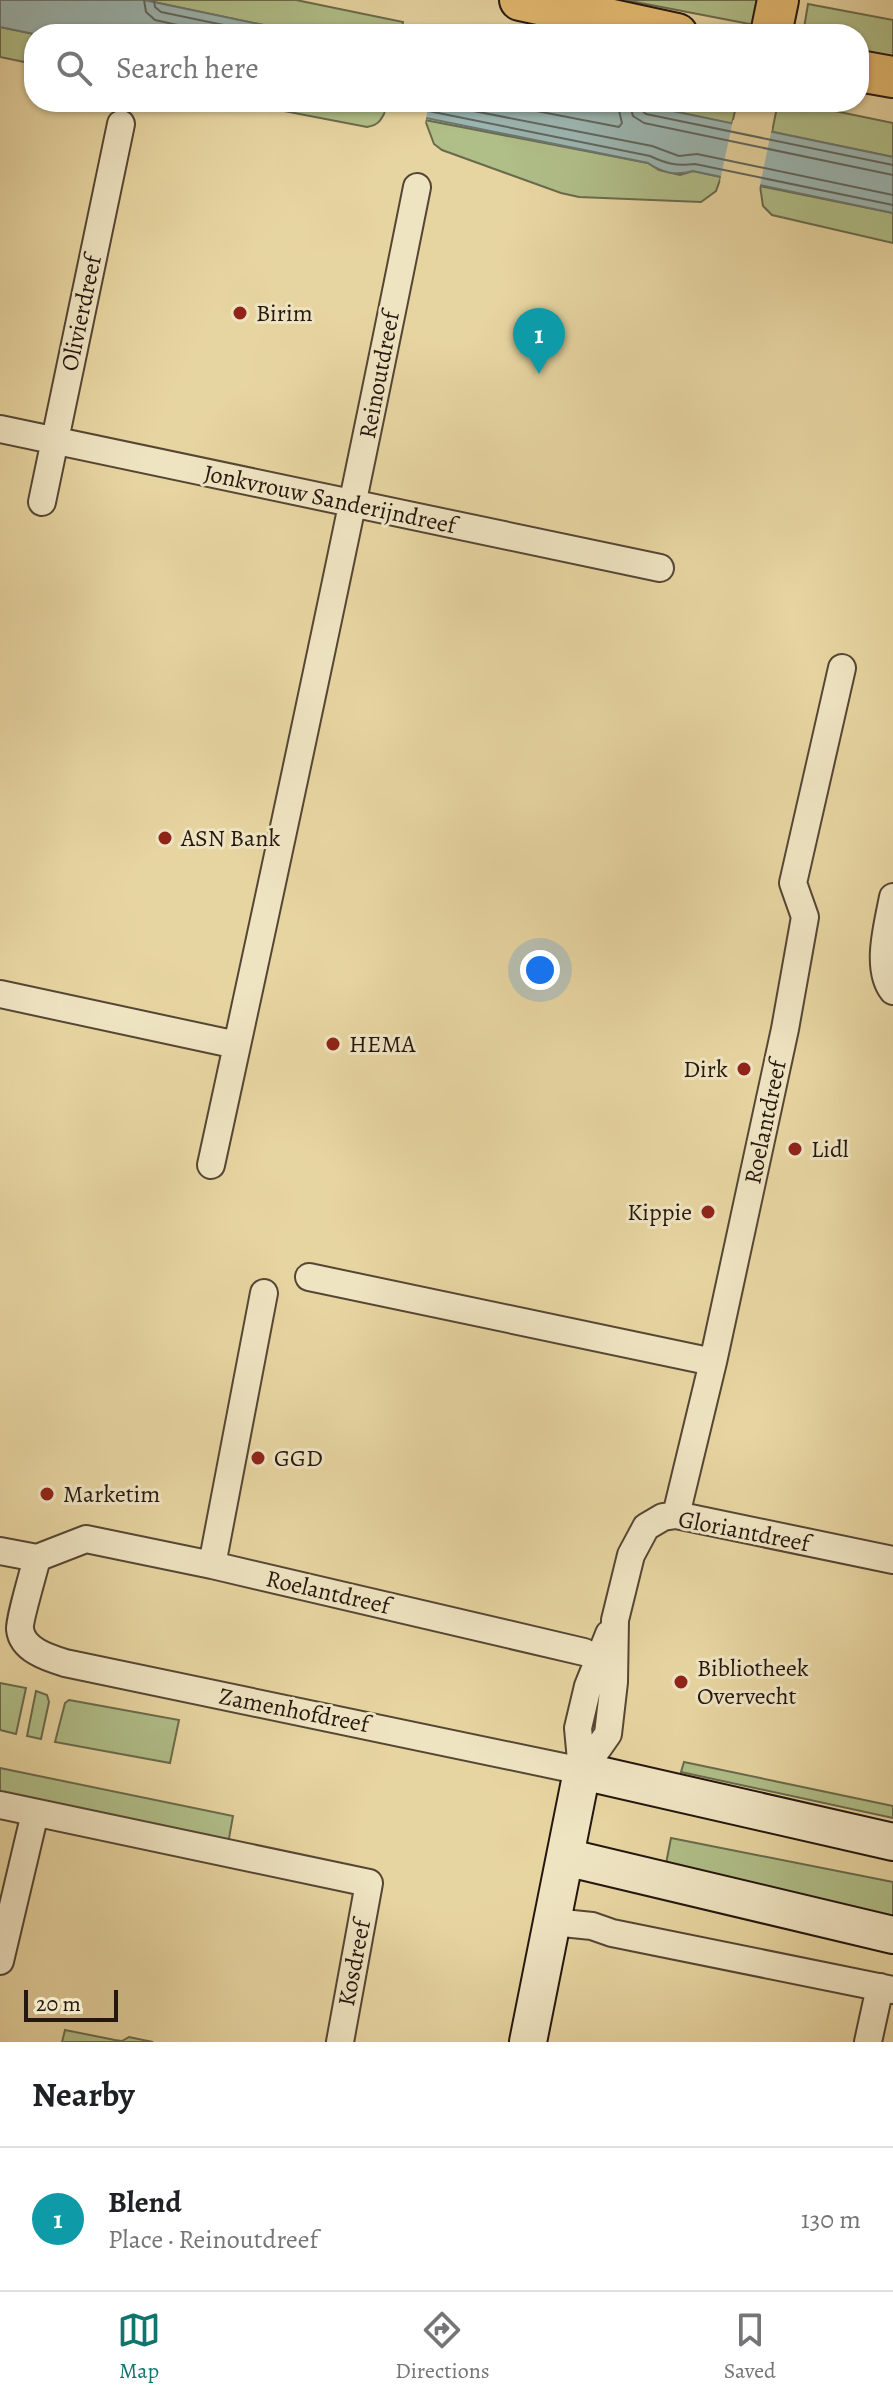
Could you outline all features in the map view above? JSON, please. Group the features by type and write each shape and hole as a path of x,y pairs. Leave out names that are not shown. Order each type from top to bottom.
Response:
{"main road":[{"path":"520,0 631,24"},
{"path":"773,24 778,0"},
{"path":"869,73 893,77"}],"street":[{"name":"Olivierdreef","path":"42,502 121,124"},
{"name":"Reinoutdreef","path":"237,1045 338,563 354,504 417,187"},
{"name":"Jonkvrouw Sanderijndreef","path":"0,429 660,568"},
{"name":"Roelantdreef","path":"676,1515 713,1362 785,1029 805,917 793,883 842,668"},
{"path":"893,897 884,960 886,983 893,991"},
{"path":"0,994 237,1045 211,1165"},
{"path":"309,1277 713,1362"},
{"path":"212,1565 264,1293"},
{"name":"Gloriantdreef","path":"582,1771 578,1728 588,1686 615,1620 628,1567 646,1527 663,1517 676,1515 893,1560"},
{"name":"Roelantdreef","path":"37,1558 86,1539 212,1565 584,1652"},
{"path":"0,1551 37,1558"},
{"name":"Zamenhofdreef","path":"37,1558 10,1627 41,1656 582,1771 893,1842"},
{"path":"528,2042 582,1771"},
{"path":"0,1805 35,1813 0,1961"},
{"name":"Kosdreef","path":"35,1813 369,1883 340,2042"},
{"path":"565,1857 893,1935"},
{"path":"553,1922 592,1926 612,1933 887,1989 868,2042"}],"green space":[{"path":"144,0 296,0 403,22 403,24 258,24"},
{"path":"625,0 759,0 755,24"},
{"path":"808,4 893,20 893,64 869,60 869,24 805,24"},
{"path":"0,27 24,32 24,62 0,57"},
{"path":"289,112 385,112 379,122 367,127"},
{"path":"676,112 735,112 732,124"},
{"path":"776,112 840,112 893,123 893,157 772,132"},
{"path":"425,120 648,163 659,170 680,175 693,171 721,177 716,191 701,202 579,197 442,150 434,144"},
{"path":"760,186 893,213 893,243 772,215 763,206"},
{"path":"0,1683 26,1688 16,1734 0,1730"},
{"path":"36,1691 47,1695 49,1702 41,1739 27,1736"},
{"path":"69,1700 179,1720 170,1763 55,1742 65,1703"},
{"path":"684,1762 893,1806 893,1818 681,1772"},
{"path":"0,1768 233,1816 228,1844 0,1796"},
{"path":"671,1838 893,1882 893,1916 665,1869"},
{"path":"65,2030 122,2041 129,2037 153,2042 62,2042"}],"water":[{"path":"0,0 144,0 258,24 24,24 24,32 0,27"},
{"path":"396,112 678,112 893,157 893,213 693,171 670,173 648,163"}],"pier":[{"path":"386,112 427,112 425,124"},
{"path":"733,120 772,128 759,190 720,181"}],"place":[{"name":"Birim","path":"240,313"},
{"name":"Blend","path":"539,374"},
{"name":"ASN Bank","path":"165,838"},
{"name":"HEMA","path":"333,1044"},
{"name":"Dirk","path":"744,1069"},
{"name":"Lidl","path":"795,1149"},
{"name":"Kippie","path":"708,1212"},
{"name":"GGD","path":"258,1458"},
{"name":"Marketim","path":"47,1494"},
{"name":"Bibliotheek Overvecht","path":"681,1682"}]}
